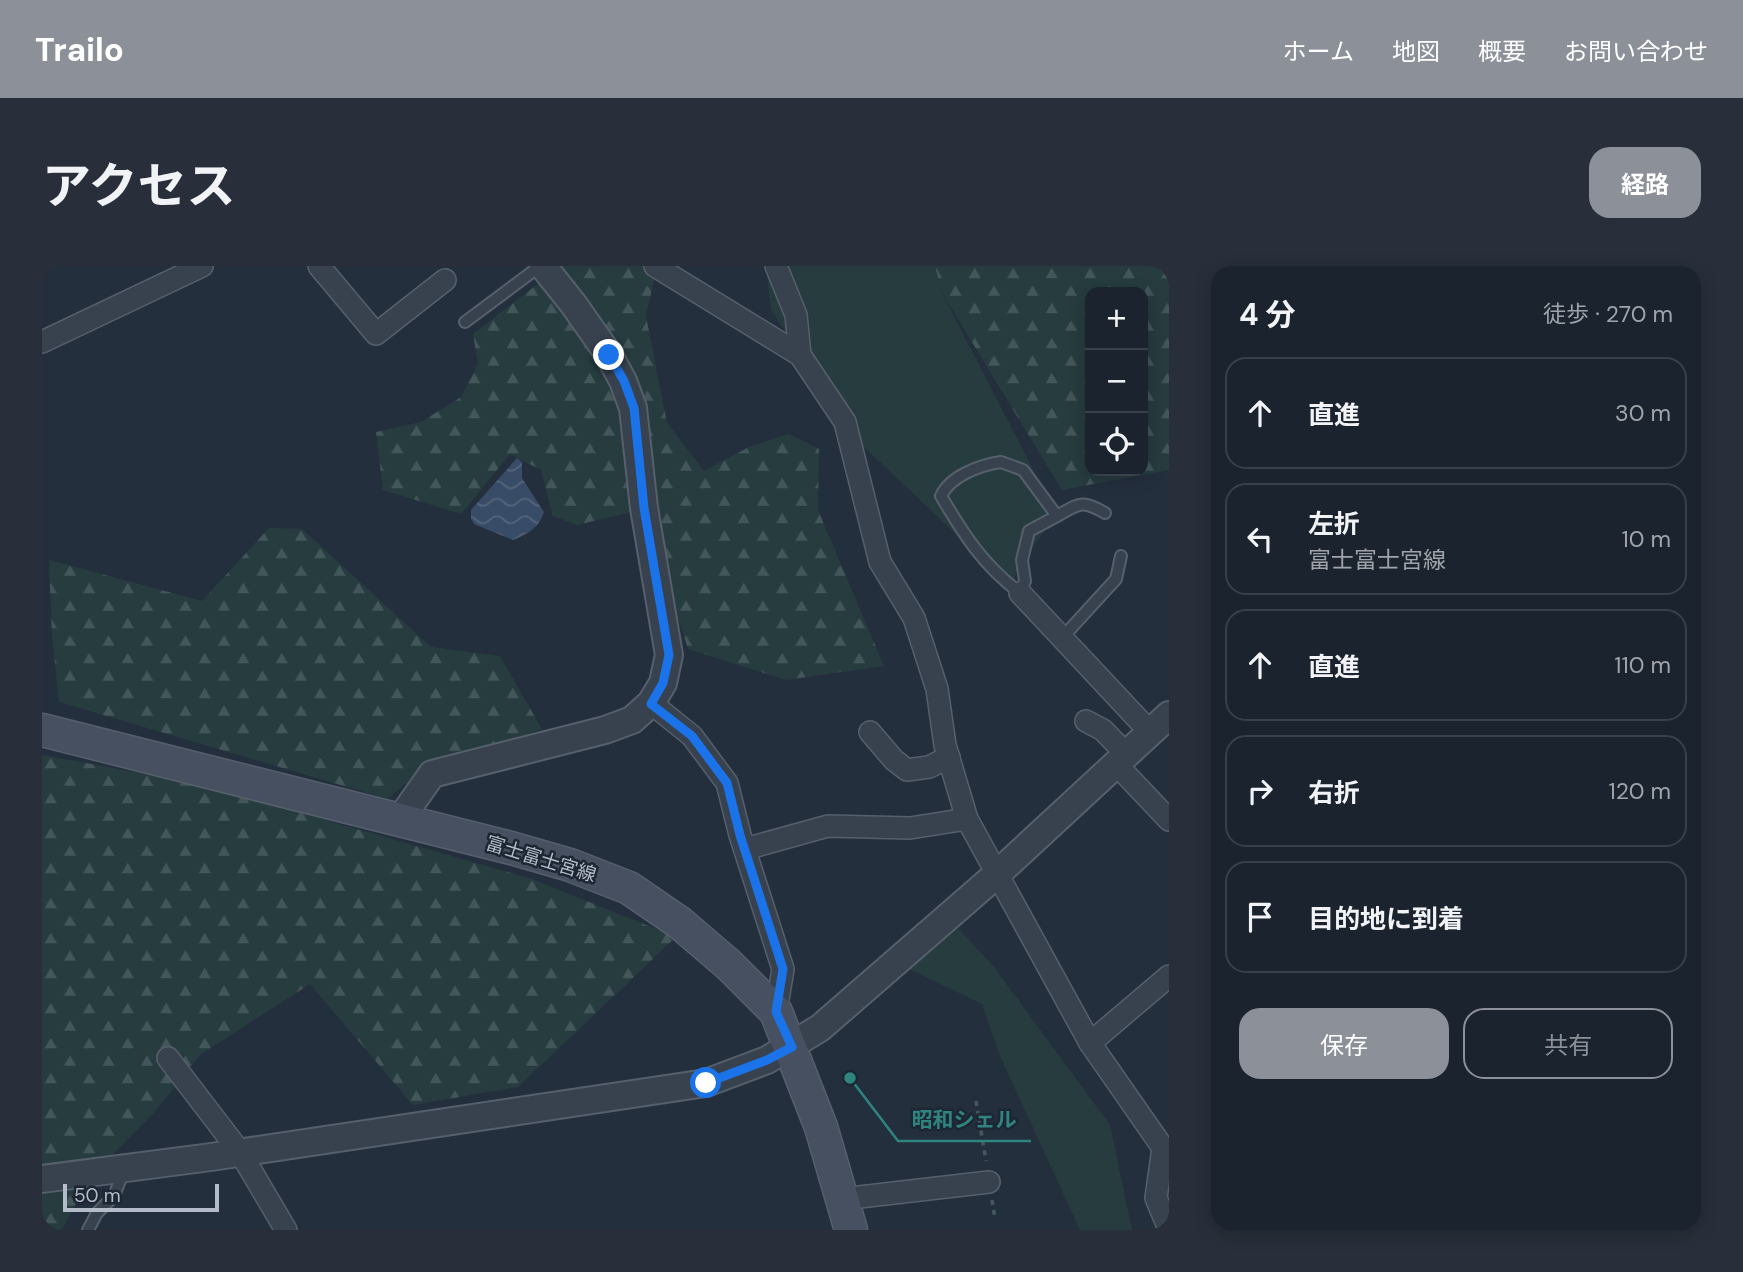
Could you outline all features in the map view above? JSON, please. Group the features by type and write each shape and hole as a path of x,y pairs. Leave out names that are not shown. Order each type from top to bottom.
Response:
{"main road":[{"name":"富士富士宮線","path":"42,730 570,865 629,888 680,923 729,965 776,1012 821,1126 850,1230"}],"street":[{"path":"42,342 202,266"},
{"path":"319,266 376,334 445,280"},
{"path":"399,821 432,774 605,730 632,720 651,704 663,683 669,655 644,508 634,408 624,381 609,355 574,304 541,266"},
{"path":"655,266 800,355 845,422 880,562 914,618 937,689 948,757 967,819 1090,1043 1166,1150 1156,1198 1169,1229"},
{"path":"776,266 796,315 800,355"},
{"path":"42,1179 706,1083 767,1060 792,1047 820,1028 996,876 1160,724 1062,638 1020,593"},
{"path":"651,704 692,736 727,783 783,969 776,1012"},
{"path":"1086,721 1103,730 1169,820"},
{"path":"870,732 894,760 907,770 929,768 948,757"},
{"path":"745,849 828,827 910,828 967,819"},
{"path":"1090,1043 1169,976"},
{"path":"168,1058 240,1152 286,1230"},
{"path":"842,1199 989,1182"}],"lane":[{"path":"465,321 541,266"},
{"path":"1057,516 1023,470 1001,462 980,465 944,488 941,496 966,538 996,575 1020,593 1025,581 1022,560 1029,531 1057,516 1081,503 1090,504 1105,513"},
{"path":"1062,638 1116,579 1121,556"},
{"path":"88,1230 97,1213 114,1196 124,1168"}],"green space":[{"path":"561,266 653,266 654,280 646,316 667,423 704,471 749,447 789,434 819,449 818,510 884,666 786,680 688,649 644,509 577,525 553,516 541,470 510,454 461,514 383,490 376,432 421,422 461,397 478,364 473,334"},
{"path":"766,266 935,266 941,291 1057,516 1022,560 1011,586 863,446 771,310"},
{"path":"935,266 1169,266 1169,470 1148,474 1148,287 1085,287 1085,476 1137,476 1062,490 941,291"},
{"path":"269,528 302,529 431,647 500,656 542,729 423,768 388,799 59,702 52,636 49,560 202,601"},
{"path":"42,755 200,784 532,879 676,937 518,1087 413,1105 310,984 201,1054 157,1109 88,1180 62,1230 42,1230"},
{"path":"958,928 994,967 1110,1125 1132,1230 1080,1230 1000,1056 982,1004 909,969"}],"water":[{"path":"517,458 522,462 522,478 544,512 532,530 513,540 474,524 471,510"}],"place":[{"name":"昭和シェル","path":"850,1078"}],"route":[{"path":"609,355 624,381 634,408 644,508 669,655 663,683 651,704 692,736 727,783 740,835 783,969 776,1012 792,1047 767,1060 706,1083"}]}
